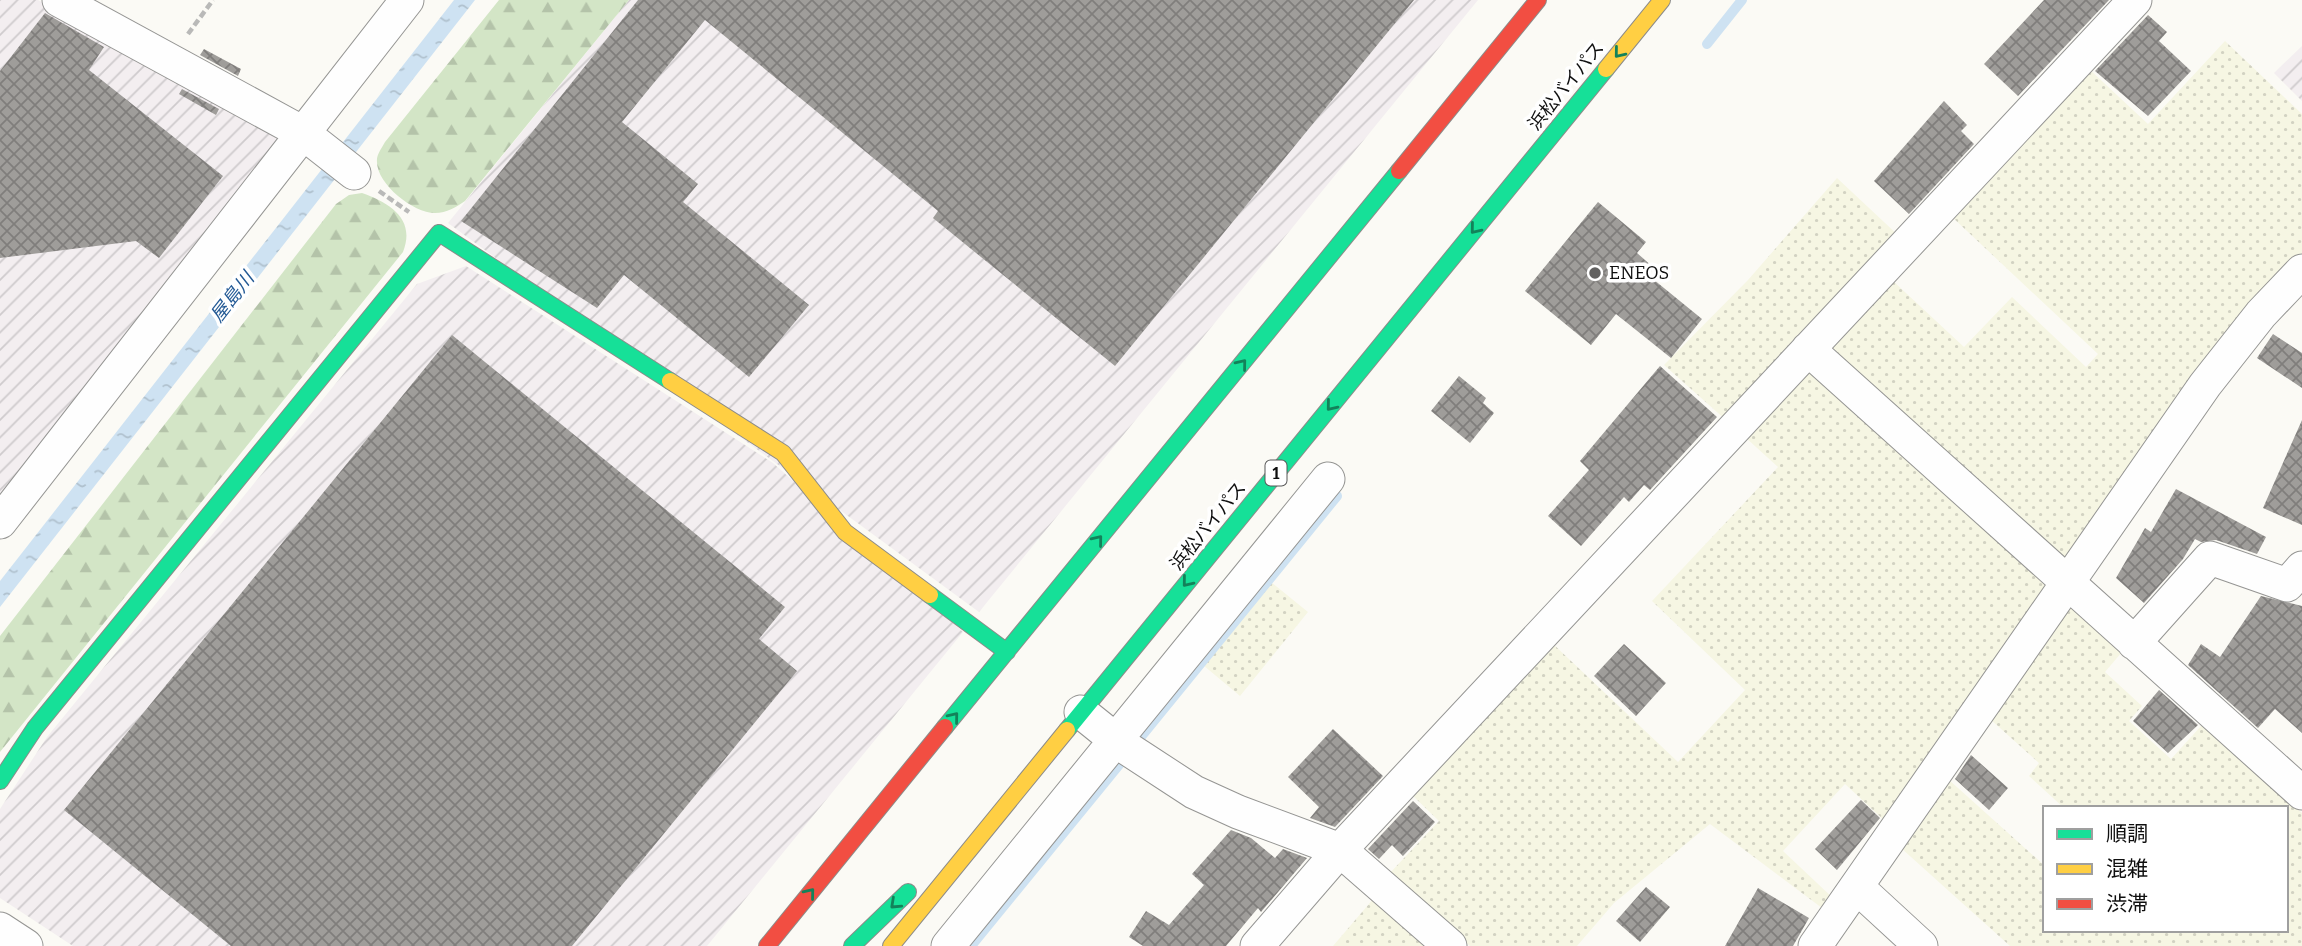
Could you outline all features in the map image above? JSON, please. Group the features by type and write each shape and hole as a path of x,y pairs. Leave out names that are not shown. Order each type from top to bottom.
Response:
{"main road":[{"path":"767,946 1538,0"},
{"name":"浜松バイパス","path":"891,946 1662,0"},
{"path":"0,781 35,728 439,233 783,453 845,532 1007,652"},
{"path":"852,946 1017,791"}],"street":[{"path":"59,0 311,139 354,173"},
{"path":"0,523 311,139 407,0"},
{"path":"1257,946 1340,850 2135,0"},
{"path":"1815,946 2232,349 2302,271"},
{"path":"1808,349 2302,793"},
{"path":"947,946 1328,480"},
{"path":"2134,643 2210,558 2287,585 2302,568"},
{"path":"1081,712 1173,779 1215,803 1340,850 1450,946"},
{"path":"1858,888 1921,946"},
{"path":"0,929 26,946"}],"path":[{"path":"354,173 439,233"}],"shaded area":[{"path":"0,0 38,0 275,130 278,140 0,497"},
{"path":"629,0 1478,0 979,612 448,223"},
{"path":"2302,46 2302,101 2274,73"},
{"path":"466,266 773,463 963,632 707,946 73,946 0,898 0,809 47,737 417,284"}],"green space":[{"path":"499,0 629,0 465,201 443,212 426,212 407,203 390,188 379,171 377,157 385,142"},
{"path":"2225,41 2302,114 2302,253 2283,272 2069,559 2059,561 1829,348 1892,280 1964,347 2012,297 2086,367 2098,354 1951,216 2089,69 2148,124"},
{"path":"1837,178 1900,237 1727,421 1664,365 1748,280"},
{"path":"362,193 391,207 403,221 406,240 403,252 0,752 0,636 336,204 349,195"},
{"path":"1809,368 2047,582 2048,589 1887,823 1845,784 1783,851 1834,899 1826,911 1710,824 1614,903 1577,946 1470,946 1388,875 1439,821 1411,794 1552,643 1678,762 1745,690 1652,601 1778,467 1745,437"},
{"path":"1271,582 1308,612 1240,696 1203,665"},
{"path":"2073,608 2122,652 2105,672 2142,706 2129,721 2171,759 2202,725 2302,813 2302,946 2010,946 1901,848 1948,779 2043,864 2043,932 2288,932 2288,806 2062,806 2029,776 2039,763 1990,719 2066,609"},
{"path":"1374,898 1430,946 1333,946"}],"water":[{"name":"屋島川","path":"454,0 475,0 0,607 0,581"}],"building":[{"path":"638,0 1414,0 1115,366 933,218 938,211 705,20 622,122 698,184 683,202 809,305 749,377 624,275 597,308 461,221"},
{"path":"2044,0 2109,0 2018,96 1984,64"},
{"path":"45,13 104,47 89,70 223,176 159,258 136,241 0,258 0,71"},
{"path":"2148,15 2167,32 2159,41 2191,71 2148,116 2095,71"},
{"path":"204,49 241,69 238,76 200,55"},
{"path":"182,89 219,109 216,115 179,94"},
{"path":"1944,101 1967,125 1961,131 1974,144 1909,214 1874,181"},
{"path":"1598,202 1646,242 1637,253 1654,268 1648,275 1702,319 1671,358 1616,314 1591,345 1525,291"},
{"path":"2273,334 2302,353 2302,388 2257,358"},
{"path":"452,335 785,607 759,639 797,671 572,946 231,946 64,810"},
{"path":"1660,366 1717,417 1650,490 1644,485 1629,502 1624,497 1581,546 1548,516 1589,470 1580,461"},
{"path":"1459,376 1486,398 1483,403 1494,413 1470,443 1431,411"},
{"path":"2302,420 2302,525 2263,508"},
{"path":"2176,489 2266,537 2257,554 2216,540 2201,542 2195,539 2183,559 2144,603 2116,578 2145,528 2151,532"},
{"path":"2261,596 2302,606 2302,733 2275,709 2258,728 2188,665 2201,644 2220,657"},
{"path":"1624,644 1666,683 1636,716 1594,676"},
{"path":"2159,690 2198,725 2168,753 2133,721"},
{"path":"1333,729 1383,776 1335,827 1310,818 1319,807 1288,777"},
{"path":"1971,755 2008,788 1989,810 1955,779"},
{"path":"1861,800 1880,818 1837,870 1815,849"},
{"path":"1413,801 1435,822 1403,856 1392,845 1379,859 1368,849"},
{"path":"1231,830 1251,838 1275,858 1283,849 1307,858 1261,912 1258,908 1226,946 1143,946 1129,937 1146,911 1169,925 1204,885 1192,874"},
{"path":"1646,887 1670,907 1640,942 1616,921"},
{"path":"1758,888 1809,918 1793,946 1725,946"}],"waterway":[{"path":"1707,44 1742,0"},
{"path":"1139,739 1337,496"},
{"path":"971,946 1122,761"}],"traffic: fast":[{"path":"1067,730 1606,69"},
{"path":"945,727 1399,171"},
{"path":"0,781 35,728 439,233 670,381"},
{"path":"930,595 1007,652"},
{"path":"852,946 908,892"}],"traffic: slow":[{"path":"1606,69 1662,0"},
{"path":"670,381 783,453 845,532 930,595"},
{"path":"891,946 1067,730"}],"traffic: jam":[{"path":"1399,171 1538,0"},
{"path":"767,946 945,727"}],"place":[{"name":"ENEOS","path":"1595,273"}]}
